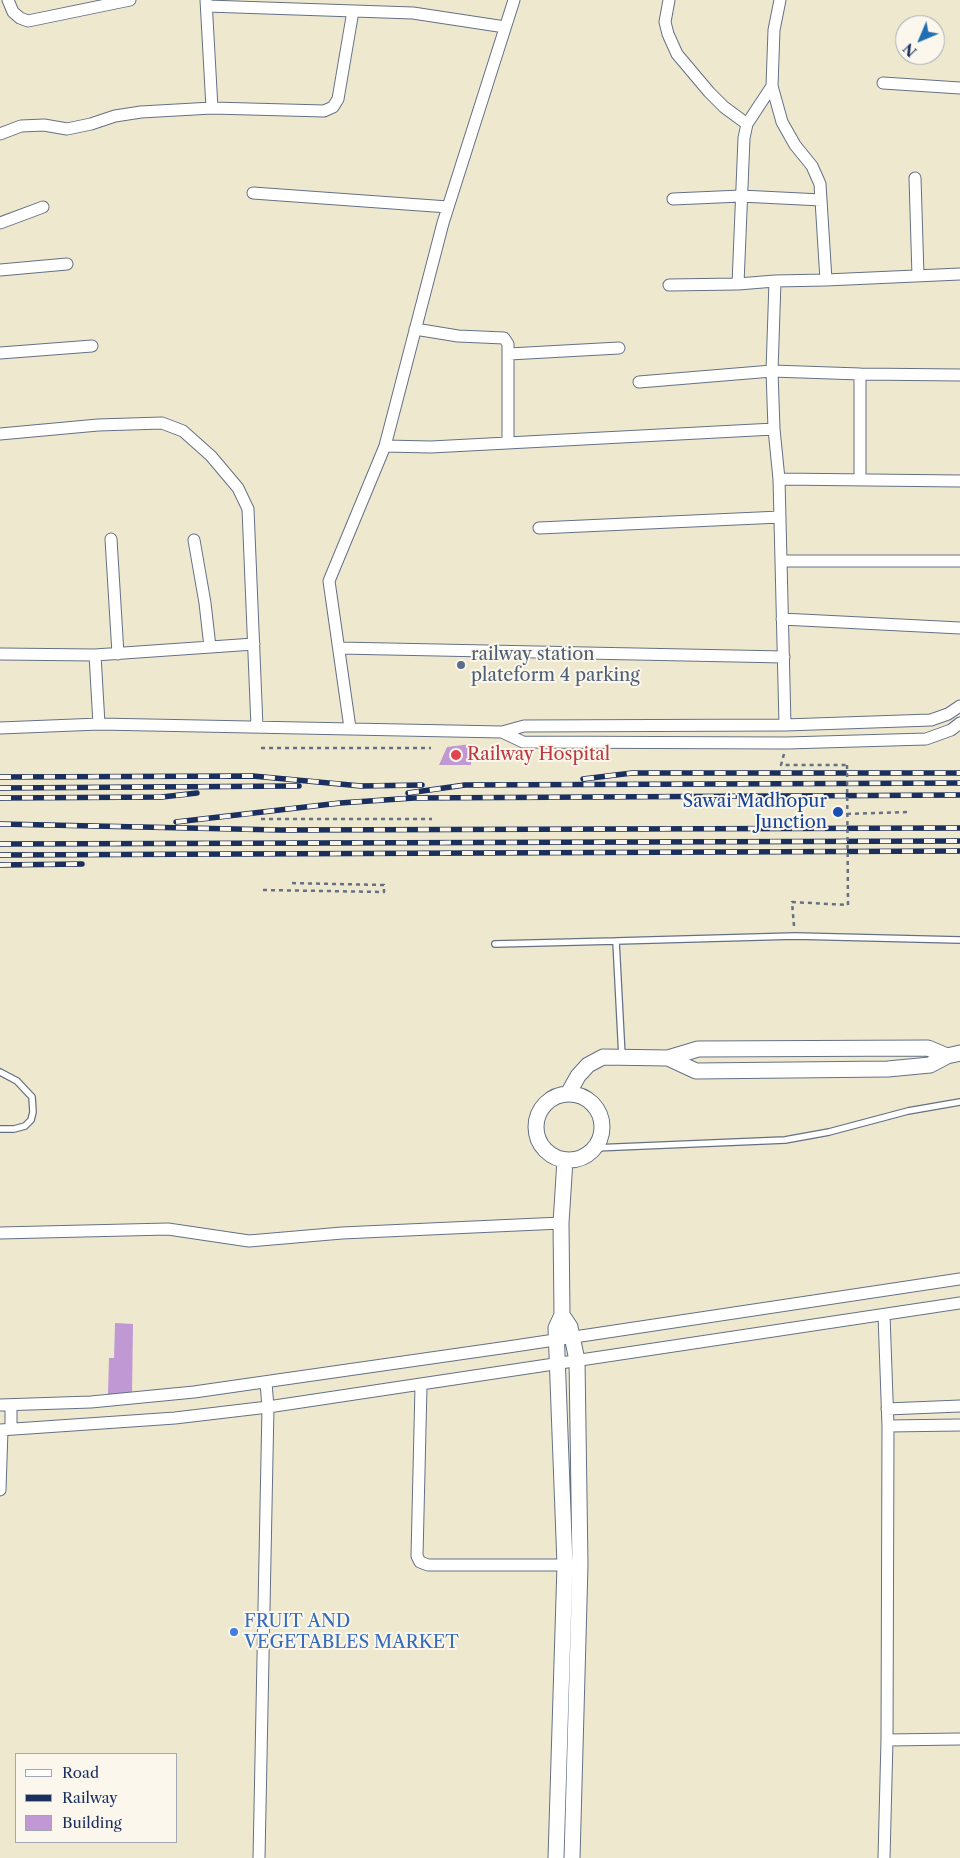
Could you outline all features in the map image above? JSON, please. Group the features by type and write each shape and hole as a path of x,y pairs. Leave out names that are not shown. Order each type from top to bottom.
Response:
{"street":[{"path":"8,0 13,12 20,18 28,21 130,0"},
{"path":"350,728 329,581 385,446 448,207 514,0"},
{"path":"669,0 665,22 677,54 724,107 747,124"},
{"path":"780,0 774,30 772,86 782,122 794,146 812,166 820,184 826,280"},
{"path":"212,108 207,3 413,13 506,27"},
{"path":"0,134 21,126 44,125 67,129 115,116 141,112 212,108 324,111 333,107 338,99 352,11"},
{"path":"883,84 960,88"},
{"path":"738,284 744,138 747,124 772,86"},
{"path":"915,178 918,276"},
{"path":"253,193 448,207"},
{"path":"673,198 741,196 821,200"},
{"path":"0,223 43,207"},
{"path":"0,270 67,264"},
{"path":"669,285 738,284 960,274"},
{"path":"775,281 772,372 774,429 779,479 786,725"},
{"path":"415,329 458,336 504,338 508,344 509,354 508,443"},
{"path":"0,353 92,346"},
{"path":"509,354 619,348"},
{"path":"639,382 772,372 960,375"},
{"path":"860,374 860,479"},
{"path":"0,434 98,425 162,423 183,431 211,456 238,488 248,509 257,727"},
{"path":"385,446 431,447 774,429"},
{"path":"779,479 960,482"},
{"path":"539,528 780,517"},
{"path":"111,539 118,654"},
{"path":"194,540 205,603 210,647"},
{"path":"781,561 960,561"},
{"path":"782,619 960,628"},
{"path":"0,654 95,655 254,644"},
{"path":"338,648 784,657"},
{"path":"95,655 99,724"},
{"path":"0,728 99,724 502,732 524,726 786,725 931,720 948,714 960,706"},
{"path":"502,732 523,742 787,743 926,739 951,730 960,723"},
{"path":"568,1094 578,1076 588,1065 603,1058 668,1058 698,1049 928,1048 954,1054"},
{"path":"668,1058 696,1071 888,1069 930,1065 954,1054"},
{"path":"568,1094 579,1095 589,1100 601,1118 601,1134 594,1148 586,1156 576,1160 554,1157 545,1151 537,1136 536,1120 540,1109 557,1096 568,1094"},
{"path":"556,1858 565,1565 556,1328 562,1315 562,1223 565,1160"},
{"path":"0,1233 168,1229 249,1240 342,1233 562,1223"},
{"path":"0,1490 6,1406 91,1402 266,1383 960,1279"},
{"path":"4,1430 175,1418 268,1407 421,1386 576,1360 960,1303"},
{"path":"562,1315 570,1327 576,1360 580,1565 572,1858"},
{"path":"884,1315 888,1426 887,1740 884,1858"},
{"path":"259,1858 268,1407 266,1383"},
{"path":"421,1386 417,1556 420,1562 428,1565 580,1565"},
{"path":"887,1409 960,1406"},
{"path":"888,1426 960,1425"},
{"path":"887,1740 960,1739"}],"lane":[{"path":"495,944 795,936 960,940"},
{"path":"616,941 622,1057"},
{"path":"0,1072 17,1081 32,1097 33,1112 31,1120 25,1126 14,1129 0,1129"},
{"path":"594,1148 785,1140 829,1132 908,1111 960,1102"}],"path":[{"path":"261,748 430,748"},
{"path":"782,765 847,765 848,905 792,902 795,936"},
{"path":"847,814 908,812"},
{"path":"262,819 432,819"},
{"path":"263,890 384,892 384,885 289,882"}],"building":[{"path":"471,744 471,765 439,765 447,747"},
{"path":"115,1323 133,1324 132,1394 108,1394 109,1358 114,1358"}],"railway":[{"path":"583,779 632,773 960,773"},
{"path":"0,777 253,776 361,786 422,785"},
{"path":"408,793 465,785 960,783"},
{"path":"0,788 299,786"},
{"path":"0,798 162,797 197,793"},
{"path":"176,822 340,803 414,798 960,795"},
{"path":"0,824 281,830 960,828"},
{"path":"0,844 960,841"},
{"path":"0,855 960,851"},
{"path":"0,865 82,864"}],"place":[{"name":"railway station plateform 4 parking","path":"461,665"},
{"name":"Railway Hospital","path":"456,755"},
{"name":"Sawai Madhopur Junction","path":"838,812"},
{"name":"FRUIT AND VEGETABLES MARKET","path":"234,1632"}]}
